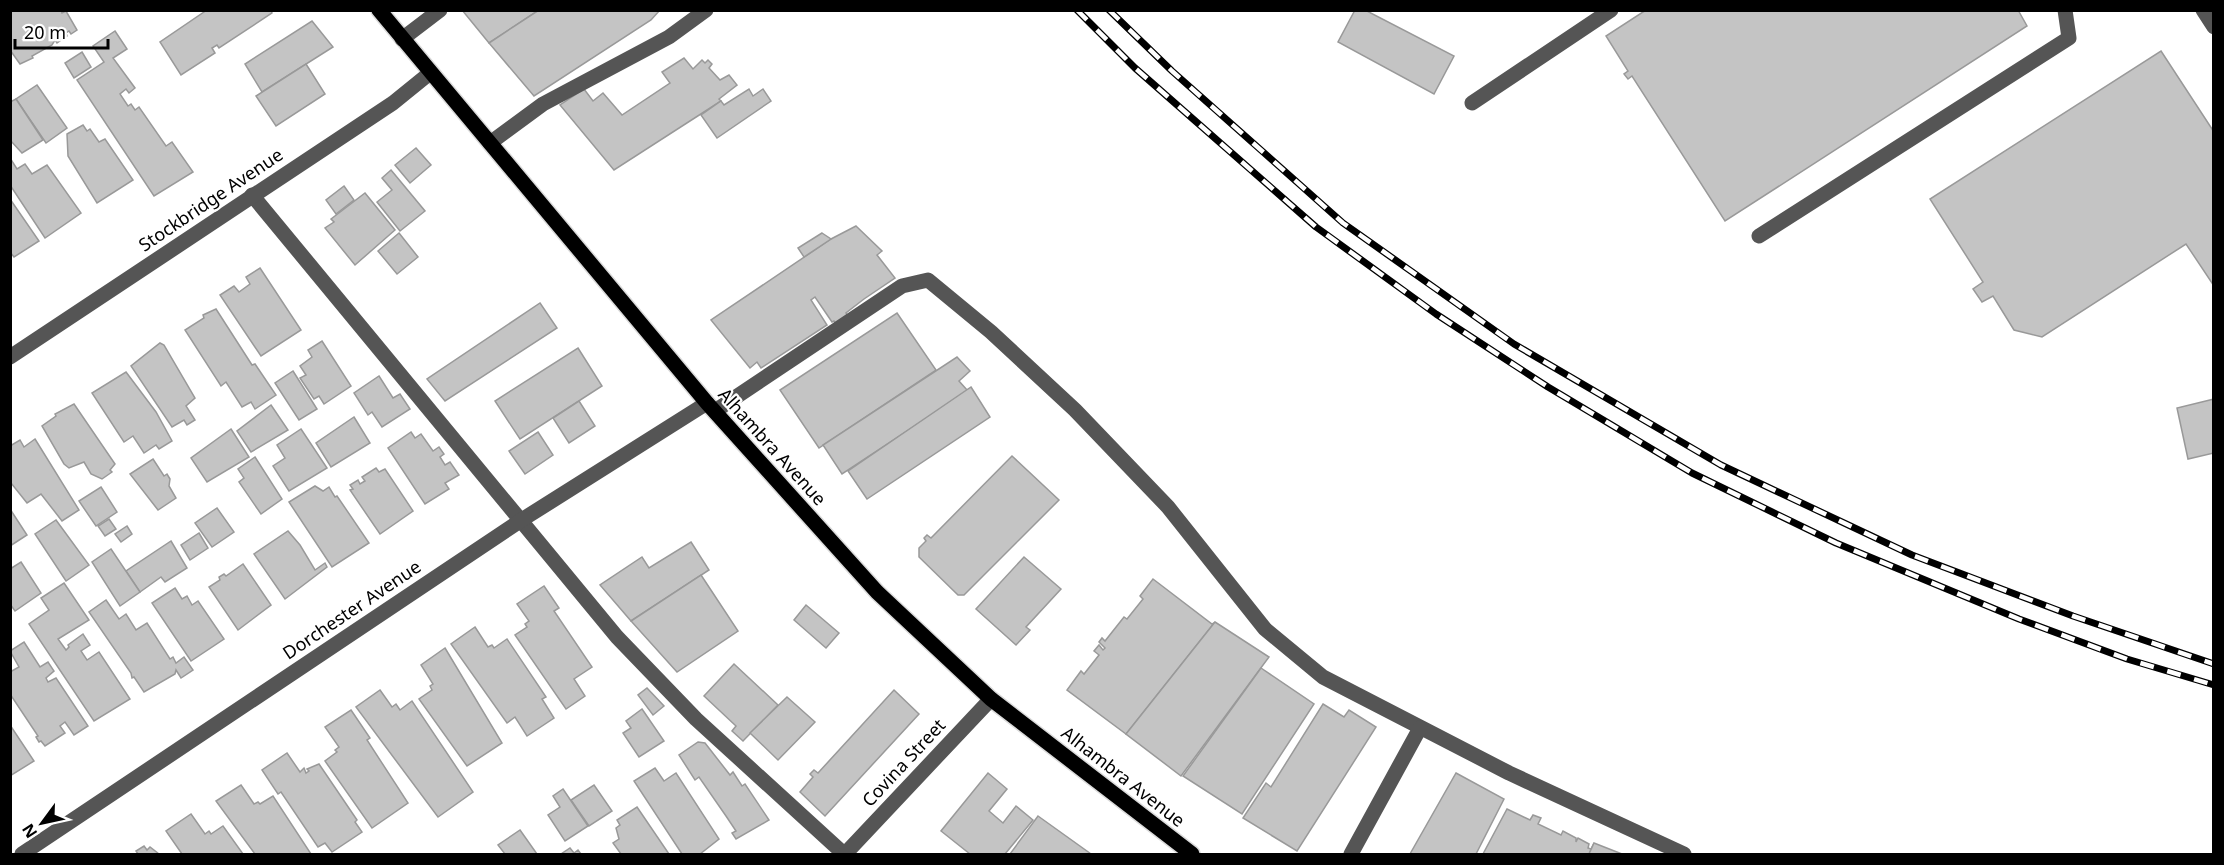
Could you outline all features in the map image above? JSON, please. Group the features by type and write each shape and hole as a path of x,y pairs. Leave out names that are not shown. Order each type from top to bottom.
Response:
{"main road":[{"name":"Alhambra Avenue","path":"379,10 711,407 877,592 991,699 1192,855"}],"street":[{"path":"402,39 440,10"},
{"path":"490,143 543,104 669,37 706,10"},
{"path":"1472,103 1611,10"},
{"path":"1759,236 2069,38 2065,10"},
{"path":"2203,10 2214,27"},
{"name":"Stockbridge Avenue","path":"10,357 393,103 430,73"},
{"path":"252,195 617,637 696,719 845,855"},
{"name":"Dorchester Avenue","path":"22,855 520,521 711,407 902,285 928,280 992,332 1076,410 1168,507 1265,629 1323,677 1420,728"},
{"name":"Covina Street","path":"845,855 991,699"},
{"path":"1352,855 1420,728 1509,773 1684,855"}],"building":[{"path":"10,10 61,10 62,13 66,11 77,30 71,34 69,31 66,33 67,36 57,43 55,40 52,45 20,64 10,50"},
{"path":"207,10 271,10 272,13 219,48 217,45 212,48 215,53 181,75 160,42"},
{"path":"462,10 539,10 489,43"},
{"path":"539,10 660,10 651,20 534,96 489,43"},
{"path":"1355,10 1365,10 1454,56 1434,94 1338,42"},
{"path":"1646,10 2018,10 2027,26 1725,221 1632,76 1628,79 1624,74 1628,71 1606,36"},
{"path":"312,21 333,47 262,92 245,64"},
{"path":"115,31 127,49 113,58 135,88 129,93 126,89 120,94 128,106 131,104 135,110 139,107 166,146 172,142 193,172 154,196 77,80 104,62 93,46"},
{"path":"2161,51 2214,132 2214,286 2186,244 2042,337 2014,330 1993,296 1982,302 1973,289 1983,282 1930,199"},
{"path":"82,52 91,67 74,78 65,63"},
{"path":"684,58 693,69 702,60 705,63 708,60 712,64 709,68 720,80 729,75 737,85 719,99 721,101 614,170 560,105 584,89 593,101 603,93 622,115 670,83 662,72"},
{"path":"306,64 325,94 276,126 256,96"},
{"path":"37,85 67,128 46,143 16,99"},
{"path":"749,89 753,96 763,89 771,101 717,138 701,115 721,101 724,105"},
{"path":"16,99 43,140 22,153 10,140 10,102"},
{"path":"83,125 87,131 90,129 99,142 105,139 133,180 97,203 68,156 67,134"},
{"path":"416,148 431,165 410,183 395,165"},
{"path":"10,158 17,169 25,164 32,174 47,165 81,213 45,238 10,185"},
{"path":"391,170 425,211 400,231 377,202 392,190 382,178"},
{"path":"344,186 354,200 336,214 326,200"},
{"path":"365,193 395,230 355,265 325,228 334,222 331,219"},
{"path":"10,199 39,241 14,257 10,252"},
{"path":"856,226 882,251 877,255 895,278 846,313 848,316 836,324 832,322 815,297 811,300 827,325 761,368 757,362 750,368 711,320 831,239"},
{"path":"399,233 418,257 397,274 378,251"},
{"path":"822,233 831,239 804,257 798,248"},
{"path":"260,268 301,330 261,356 220,295 234,286 239,292 250,284 246,277"},
{"path":"540,303 557,328 445,401 427,379"},
{"path":"216,309 252,365 255,364 276,395 255,409 251,402 242,407 226,382 221,386 185,330 204,318 203,315"},
{"path":"897,313 936,370 819,448 780,390"},
{"path":"322,341 351,386 324,404 319,396 314,399 300,378 306,375 300,366 312,357 308,350"},
{"path":"160,343 164,345 195,398 186,406 195,420 187,425 184,420 172,427 131,366"},
{"path":"578,348 602,386 520,439 495,401"},
{"path":"957,357 970,371 959,381 968,391 842,474 823,445"},
{"path":"293,371 317,409 299,420 275,383"},
{"path":"126,372 156,412 172,441 159,449 156,445 144,453 133,436 124,442 92,393"},
{"path":"379,376 393,398 400,394 410,409 382,427 372,412 368,415 354,393"},
{"path":"971,387 990,417 867,499 848,471"},
{"path":"2214,399 2214,453 2188,459 2177,408"},
{"path":"579,401 595,426 569,443 553,418"},
{"path":"74,404 115,464 110,470 112,472 102,479 91,474 84,462 69,468 64,464 42,426 56,416 55,414"},
{"path":"271,405 288,430 251,452 237,431"},
{"path":"354,417 370,443 331,467 316,443"},
{"path":"231,429 249,457 207,482 191,458"},
{"path":"301,429 327,468 289,491 273,466 285,458 277,445"},
{"path":"411,432 415,438 421,434 433,451 439,447 444,454 440,457 445,465 450,462 459,475 445,483 449,489 425,504 388,448"},
{"path":"538,432 553,455 525,474 509,451"},
{"path":"35,439 79,510 62,521 41,494 27,503 11,483 10,446 20,440 24,447"},
{"path":"1012,456 1059,500 964,595 958,595 919,557 919,548 926,541 924,538 927,535 931,538"},
{"path":"255,457 282,499 261,514 239,482 244,478 238,469"},
{"path":"153,459 164,476 167,474 170,479 169,486 176,498 158,510 130,474"},
{"path":"376,468 379,472 385,469 413,511 380,534 350,490 353,489 350,485 358,480 360,484 365,481 362,477"},
{"path":"315,486 323,491 329,487 369,543 332,567 289,502"},
{"path":"101,487 117,512 96,526 79,501"},
{"path":"217,508 234,532 212,547 195,523"},
{"path":"10,509 27,535 10,546"},
{"path":"109,519 116,529 105,536 98,526"},
{"path":"56,520 89,565 66,581 35,534"},
{"path":"127,526 132,534 121,542 115,534"},
{"path":"288,531 300,545 315,570 325,563 327,567 285,599 254,554"},
{"path":"199,533 208,548 190,560 181,545"},
{"path":"171,541 187,568 165,582 161,577 140,592 126,571"},
{"path":"691,542 709,570 631,621 600,585 642,557 649,568"},
{"path":"111,549 140,592 120,606 92,562"},
{"path":"1024,557 1061,589 1026,627 1030,630 1016,645 976,609"},
{"path":"21,562 41,593 15,611 10,604 10,569"},
{"path":"243,564 271,605 238,630 209,587 220,580 219,577 224,574 226,576"},
{"path":"701,575 738,631 677,672 631,621"},
{"path":"1153,579 1212,624 1215,622 1126,734 1067,690 1081,671 1084,674 1099,655 1094,651 1099,645 1103,650 1105,648 1099,642 1102,638 1105,641 1124,617 1127,619 1143,599 1140,596"},
{"path":"64,583 89,620 58,639 66,650 68,645 83,634 90,645 81,651 87,660 99,652 130,699 94,721 29,624 49,610 41,598"},
{"path":"544,586 559,608 554,611 592,667 574,679 585,696 566,709 515,635 527,627 525,624 529,621 517,604"},
{"path":"175,588 182,599 187,596 192,605 198,601 224,639 191,661 152,603"},
{"path":"106,600 119,619 126,614 136,630 147,623 170,659 173,657 176,663 184,657 193,670 181,678 176,670 175,674 144,692 134,677 132,678 131,673 89,612"},
{"path":"806,605 839,633 826,648 794,620"},
{"path":"1215,622 1269,657 1181,776 1126,734"},
{"path":"475,627 488,647 492,645 494,648 507,639 546,697 542,699 554,718 527,736 515,717 507,723 451,644"},
{"path":"24,642 40,667 48,662 54,671 46,678 48,682 56,678 88,726 74,735 65,722 60,726 65,733 45,746 41,741 39,742 36,737 38,736 10,694 10,672 19,667 10,651"},
{"path":"445,648 502,743 467,766 419,699 432,690 430,686 433,684 421,665"},
{"path":"734,664 778,705 743,741 732,731 736,726 704,696"},
{"path":"1261,668 1314,704 1242,814 1183,776"},
{"path":"647,688 664,706 653,715 638,695"},
{"path":"380,690 392,707 396,704 400,710 412,701 473,792 438,817 356,707"},
{"path":"894,690 919,714 825,816 800,792 813,777 810,774 814,770 818,773"},
{"path":"787,697 815,722 778,760 750,733"},
{"path":"1323,704 1344,717 1349,710 1376,727 1297,851 1243,818 1266,783 1271,787"},
{"path":"642,709 664,741 639,757 623,733 631,728 626,721"},
{"path":"351,710 370,738 367,740 408,803 372,828 325,761 337,752 335,750 339,747 325,727"},
{"path":"10,725 34,761 10,776"},
{"path":"698,742 705,743 730,775 733,772 742,786 745,784 769,820 736,839 732,833 736,831 726,816 699,777 695,780 679,755"},
{"path":"287,753 300,772 304,768 306,773 309,771 307,769 319,764 357,820 355,822 362,832 332,852 325,843 318,847 281,792 278,794 262,770"},
{"path":"655,768 664,781 676,773 719,839 700,854 682,854 634,781"},
{"path":"988,773 1007,789 989,811 1003,823 1016,806 1033,820 1005,854 970,854 941,831"},
{"path":"1456,773 1504,799 1476,854 1410,854"},
{"path":"241,785 254,804 258,802 260,804 273,796 311,854 255,854 216,801"},
{"path":"594,785 612,811 589,826 571,800"},
{"path":"563,789 588,826 565,841 548,815 560,807 553,796"},
{"path":"637,807 669,854 621,854 613,843 619,839 616,828 620,825 617,820"},
{"path":"1507,809 1530,820 1533,815 1541,818 1538,824 1561,835 1563,831 1576,838 1576,842 1578,838 1589,844 1588,848 1591,849 1594,843 1589,854 1483,854"},
{"path":"191,814 205,834 209,831 211,834 223,826 243,854 182,854 166,831"},
{"path":"1038,816 1091,854 1010,854"},
{"path":"520,830 537,854 505,854 498,845"},
{"path":"1594,843 1622,854 1589,854"},
{"path":"144,846 147,850 150,847 159,854 138,854 136,851"},
{"path":"570,848 574,853 578,850 581,854 561,854"}],"railway":[{"path":"1077,10 1135,68 1316,227 1436,314 1548,387 1692,473 1836,543 2019,619 2127,659 2214,685"},
{"path":"1109,10 1172,71 1343,223 1514,344 1721,465 1912,555 2073,616 2214,664"}]}
